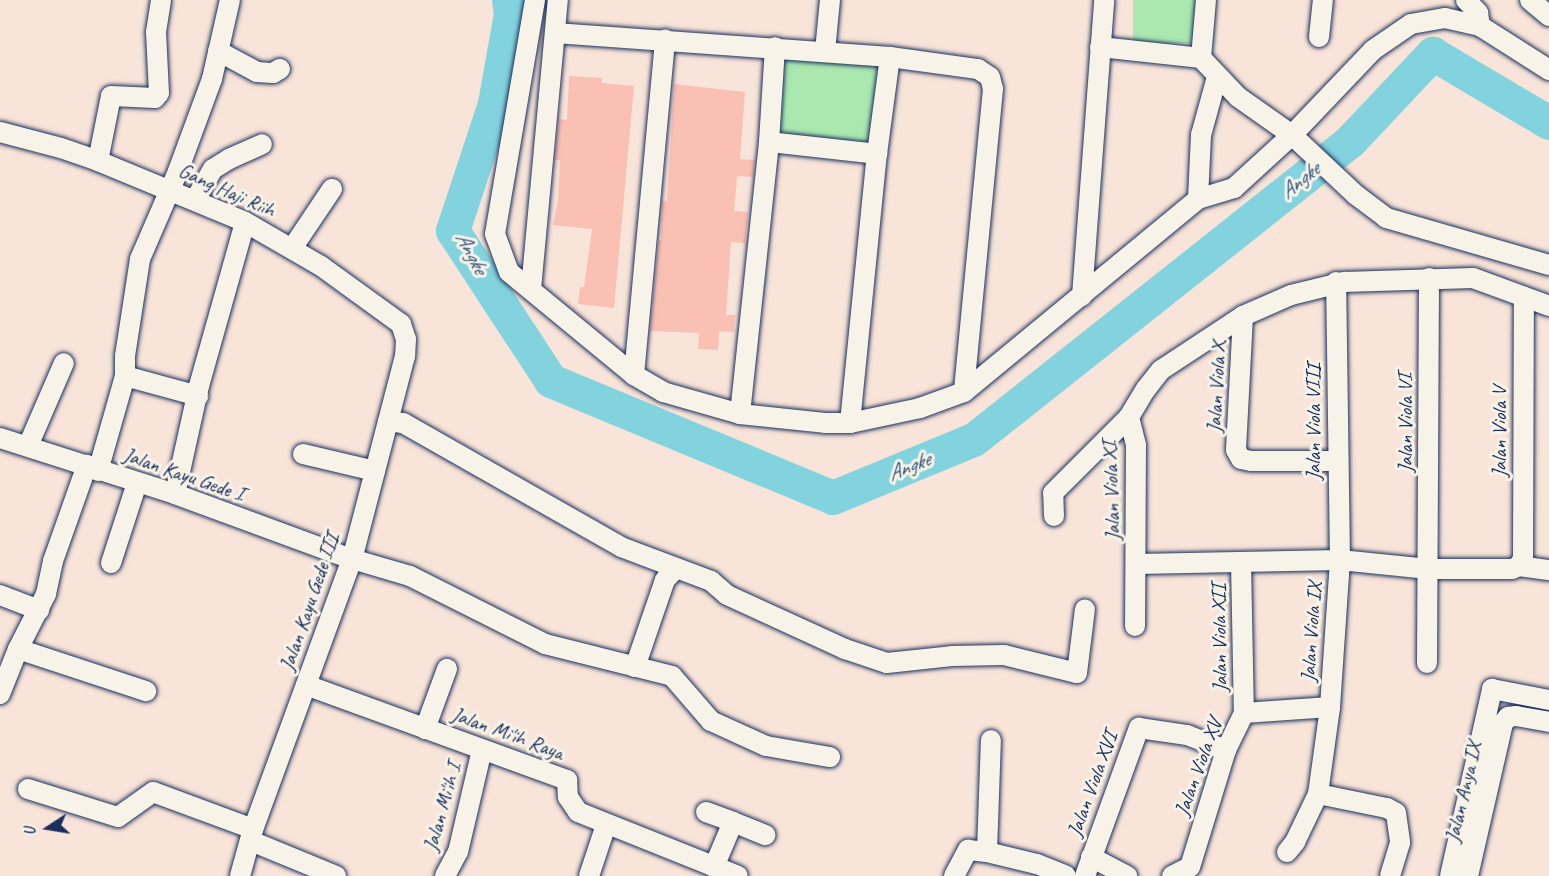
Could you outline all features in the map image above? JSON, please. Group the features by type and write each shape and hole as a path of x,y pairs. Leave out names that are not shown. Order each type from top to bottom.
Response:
{"street":[{"path":"98,161 111,96 155,98 159,93 156,32 161,0"},
{"path":"0,694 18,649 39,610 125,376 125,356 140,259 178,171 212,78 230,0"},
{"path":"535,0 495,234 509,272 634,375 663,392 740,414 825,423 850,423 920,408 964,392 1198,199 1234,188 1296,139 1373,50 1411,24 1444,18 1479,26 1549,70"},
{"path":"531,289 558,0"},
{"path":"825,51 830,0"},
{"path":"1082,296 1104,0"},
{"path":"1201,58 1206,0"},
{"path":"1319,37 1323,0"},
{"path":"1466,0 1478,13 1479,26"},
{"path":"1530,0 1549,16"},
{"path":"555,33 665,39 890,57 978,69 990,77 993,89 964,392"},
{"path":"634,375 665,39"},
{"path":"740,414 769,142 775,47"},
{"path":"1100,47 1201,58 1238,97 1296,139 1356,195 1386,218 1549,265"},
{"path":"218,51 257,72 273,73 280,69"},
{"path":"850,423 877,154 890,57"},
{"path":"1198,199 1201,135 1217,77"},
{"name":"Gang Haji Riih","path":"0,132 61,148 98,161 245,222 293,247 381,308 401,324 406,339"},
{"path":"769,142 877,154"},
{"path":"195,200 213,169 262,144"},
{"path":"293,247 332,189"},
{"path":"176,494 198,396 245,222"},
{"name":"Jalan Viola VI","path":"1427,663 1429,278"},
{"path":"1054,516 1053,493 1130,417 1146,389 1161,370 1243,316 1291,295 1336,282 1473,278 1549,306"},
{"name":"Jalan Viola VIII","path":"1336,282 1340,560"},
{"name":"Jalan Viola V","path":"1519,566 1523,558 1524,297"},
{"name":"Jalan Viola X","path":"1243,316 1236,450 1241,459 1337,461"},
{"name":"Jalan Kayu Gede III","path":"240,876 252,835 352,559 405,356 406,339"},
{"path":"28,446 64,363"},
{"path":"125,376 138,377 198,396"},
{"name":"Jalan Viola XI","path":"1130,417 1136,445 1135,626"},
{"path":"388,421 402,423 621,547 711,581 727,595 834,645 887,663 952,656 1004,655 1077,673 1084,609"},
{"name":"Jalan Kayu Gede I","path":"0,439 176,494 352,559 410,576 545,644 672,676 711,722 766,746 830,757"},
{"path":"303,454 375,471"},
{"path":"111,563 137,483"},
{"path":"1137,564 1340,560 1429,569 1512,569 1519,566 1549,570"},
{"name":"Jalan Viola IX","path":"1287,852 1295,842 1318,794 1330,707 1340,560"},
{"name":"Jalan Viola XII","path":"1241,562 1244,713"},
{"path":"635,667 665,580 675,568"},
{"path":"0,595 39,610"},
{"path":"18,649 146,691"},
{"path":"425,729 447,669"},
{"name":"Jalan Mi'ih Raya","path":"306,685 567,780 568,797 578,812 738,876"},
{"path":"1450,876 1492,689 1549,700"},
{"name":"Jalan Viola XV","path":"1172,876 1190,867 1226,750 1244,713 1330,707"},
{"name":"Jalan Anya IX","path":"1468,876 1505,720 1516,716 1549,722"},
{"name":"Jalan Viola XVI","path":"1085,876 1139,728 1143,726 1187,735 1226,750"},
{"path":"987,852 991,740"},
{"name":"Jalan Mi'ih I","path":"445,876 458,852 482,750"},
{"path":"28,789 118,817 153,792 252,835 336,876"},
{"path":"1318,794 1387,808 1396,813 1400,843 1390,876"},
{"path":"705,813 766,835"},
{"path":"714,867 733,822"},
{"path":"589,876 606,825"},
{"path":"954,876 967,851 987,852 1037,864 1066,876"},
{"path":"1091,857 1127,876"}],"green space":[{"path":"1133,0 1196,0 1196,43 1133,43"},
{"path":"781,56 884,63 878,144 775,137"}],"building":[{"path":"569,76 602,78 602,83 634,86 614,308 578,304 580,287 584,287 592,229 553,225 558,200 560,160 555,160 559,119 567,120"},
{"path":"674,84 745,92 740,159 755,160 753,177 737,176 734,211 748,212 745,243 731,242 726,315 735,315 734,332 719,331 718,350 698,349 699,333 650,331 659,240 661,240 662,201 667,201"}],"waterway":[{"name":"Angke","path":"509,0 511,14 495,104 453,231 551,381 833,498 974,440 1351,141 1433,54 1549,123"}]}
